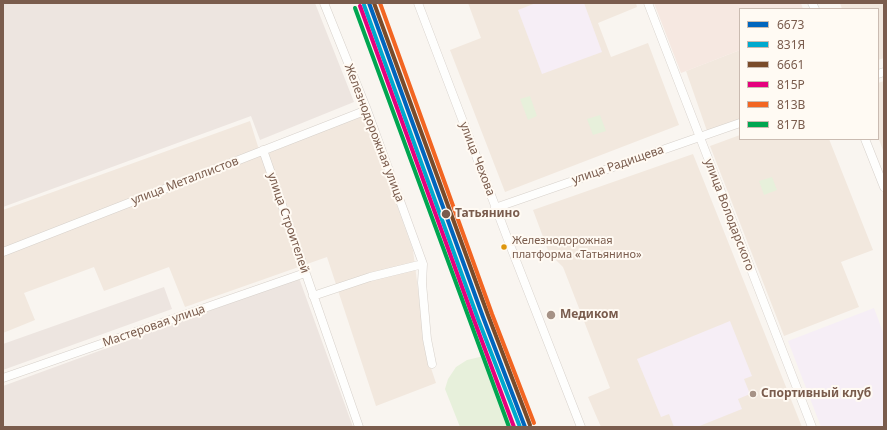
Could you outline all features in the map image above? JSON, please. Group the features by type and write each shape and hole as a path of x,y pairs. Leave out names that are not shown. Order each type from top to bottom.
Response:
{"street":[{"name":"Железнодорожная улица","path":"324,3 367,110 423,264 422,283 425,322 432,364"},
{"name":"улица Чехова","path":"418,3 581,427"},
{"name":"улица Володарского","path":"648,3 812,427"},
{"name":"улица Металлистов","path":"3,252 367,110"},
{"name":"улица Радищева","path":"496,208 739,123"},
{"path":"865,140 884,187"},
{"name":"улица Строителей","path":"263,150 313,296"},
{"path":"359,427 313,296 370,277 423,264"},
{"name":"Мастеровая улица","path":"3,378 305,273"}],"shaded area":[{"path":"3,3 315,3 354,102 260,140 251,116 3,207"},
{"path":"468,3 636,3 637,7 598,23 611,57 648,43 679,125 505,192 450,50 481,38"},
{"path":"536,3 584,3 602,52 542,74 518,10"},
{"path":"654,3 801,3 803,8 739,8 739,50 681,73"},
{"path":"840,3 884,3 884,58 879,60 879,8 842,8"},
{"path":"739,50 739,120 707,131 686,71"},
{"path":"884,81 884,153 879,140 879,83"},
{"path":"364,114 413,250 426,353 436,383 376,406 327,257 185,307 169,267 104,291 94,267 24,293 35,320 3,333 3,210 250,121 261,156"},
{"path":"739,135 739,140 829,140 873,250 841,262 859,307 784,336 710,146"},
{"path":"693,154 802,427 601,427 588,397 610,388 563,267 549,253 533,210"},
{"path":"299,278 353,427 3,427 3,386"},
{"path":"164,287 172,309 3,370 3,344"},
{"path":"874,308 884,335 884,427 821,427 788,341"},
{"path":"730,321 752,376 744,379 750,394 738,399 742,409 697,427 674,427 669,414 661,417 637,359"}],"green space":[{"path":"530,96 537,116 528,120 520,99"},
{"path":"600,115 606,131 593,135 587,119"},
{"path":"772,177 777,190 764,195 759,181"},
{"path":"488,355 514,427 460,427 445,389 448,379 456,367 467,360"}],"transit line":[{"name":"6673","path":"369,3 483,317 525,427"},
{"name":"6661","path":"374,3 488,315 530,425"},
{"name":"813В","path":"380,3 492,314 534,423"},
{"name":"831Я","path":"364,5 478,319 520,427"},
{"name":"815Р","path":"360,6 514,427"},
{"name":"817В","path":"355,8 509,427"}],"place":[{"name":"Татьянино","path":"446,214"},
{"name":"Железнодорожная платформа «Татьянино»","path":"504,247"},
{"name":"Медиком","path":"551,315"},
{"name":"Спортивный клуб","path":"753,394"}]}
